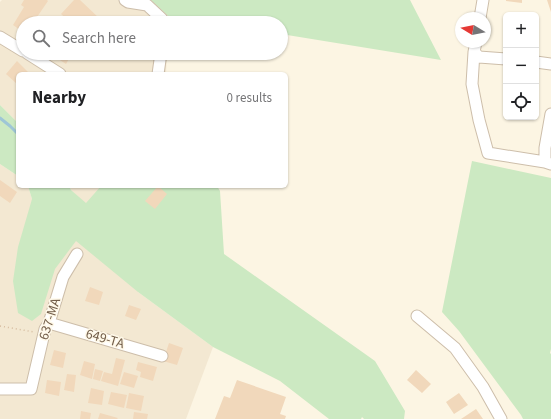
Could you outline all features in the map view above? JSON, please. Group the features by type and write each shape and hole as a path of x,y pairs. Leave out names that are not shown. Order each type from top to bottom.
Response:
{"street":[{"path":"125,0 128,2 147,5 159,16"},
{"path":"481,12 483,0"},
{"path":"0,37 16,47"},
{"path":"475,48 479,57 503,59"},
{"path":"475,48 472,84 479,120 488,153 548,163 545,148 551,114"},
{"path":"37,60 57,72"},
{"path":"158,72 160,60"},
{"path":"539,62 551,64"},
{"name":"637-МА","path":"0,389 31,389 43,334 49,323 63,277 77,254"},
{"path":"417,316 455,348 483,387 500,419"},
{"name":"649-ТА","path":"49,323 162,356"}],"path":[{"path":"0,326 43,334"}],"shaded area":[{"path":"2,0 151,0 168,16 16,16 16,60 167,60 166,72 16,72 16,121 0,105 0,2"},
{"path":"0,164 16,175 16,188 29,188 32,199 86,204 70,188 216,188 138,292 213,347 186,419 0,419"}],"green space":[{"path":"151,0 410,0 441,60 288,35 288,16 168,16"},
{"path":"0,105 16,121 16,175 0,164"},
{"path":"472,161 551,178 551,419 523,419 459,331 442,312"},
{"path":"29,188 70,188 86,203 99,188 218,188 220,191 224,254 375,361 405,411 404,419 364,419 362,417 361,419 329,419 280,381 213,347 138,292 76,241 55,269 41,314 32,321 18,313 13,281 18,247 32,199"}],"building":[{"path":"24,0 48,1 38,16 18,16 24,7 21,5"},
{"path":"74,0 80,0 97,16 63,16 61,14"},
{"path":"522,0 522,3 506,1"},
{"path":"547,0 551,0 551,12"},
{"path":"16,20 16,27 13,25"},
{"path":"60,60 68,60 66,64"},
{"path":"17,61 28,72 16,72 16,83 6,74"},
{"path":"0,180 17,192 10,203 0,196"},
{"path":"156,188 160,188 167,194 155,209 145,201"},
{"path":"90,287 103,292 99,305 85,301"},
{"path":"129,305 141,309 136,320 125,316"},
{"path":"169,343 183,348 177,365 163,361"},
{"path":"54,350 66,353 63,368 50,365"},
{"path":"116,358 125,360 118,386 101,381 104,372 112,374"},
{"path":"84,361 95,364 92,379 80,375"},
{"path":"138,362 157,367 153,381 140,377 141,372 136,370"},
{"path":"95,369 103,371 100,381 93,379"},
{"path":"416,370 431,384 422,393 407,380"},
{"path":"124,372 138,376 134,388 120,384"},
{"path":"67,374 76,375 74,392 64,390"},
{"path":"47,380 61,382 59,396 45,393"},
{"path":"237,380 286,397 280,414 286,416 285,419 215,419 224,396 230,398"},
{"path":"91,388 104,391 102,405 88,403"},
{"path":"111,392 127,395 124,408 108,404"},
{"path":"129,393 144,396 141,411 126,408"},
{"path":"459,393 468,405 454,414 446,402"},
{"path":"476,409 483,419 461,419"},
{"path":"81,411 91,413 90,419 80,419"},
{"path":"134,412 148,414 147,419 133,419"},
{"path":"100,413 118,418 98,419"}],"waterway":[{"path":"0,118 16,132"}]}
